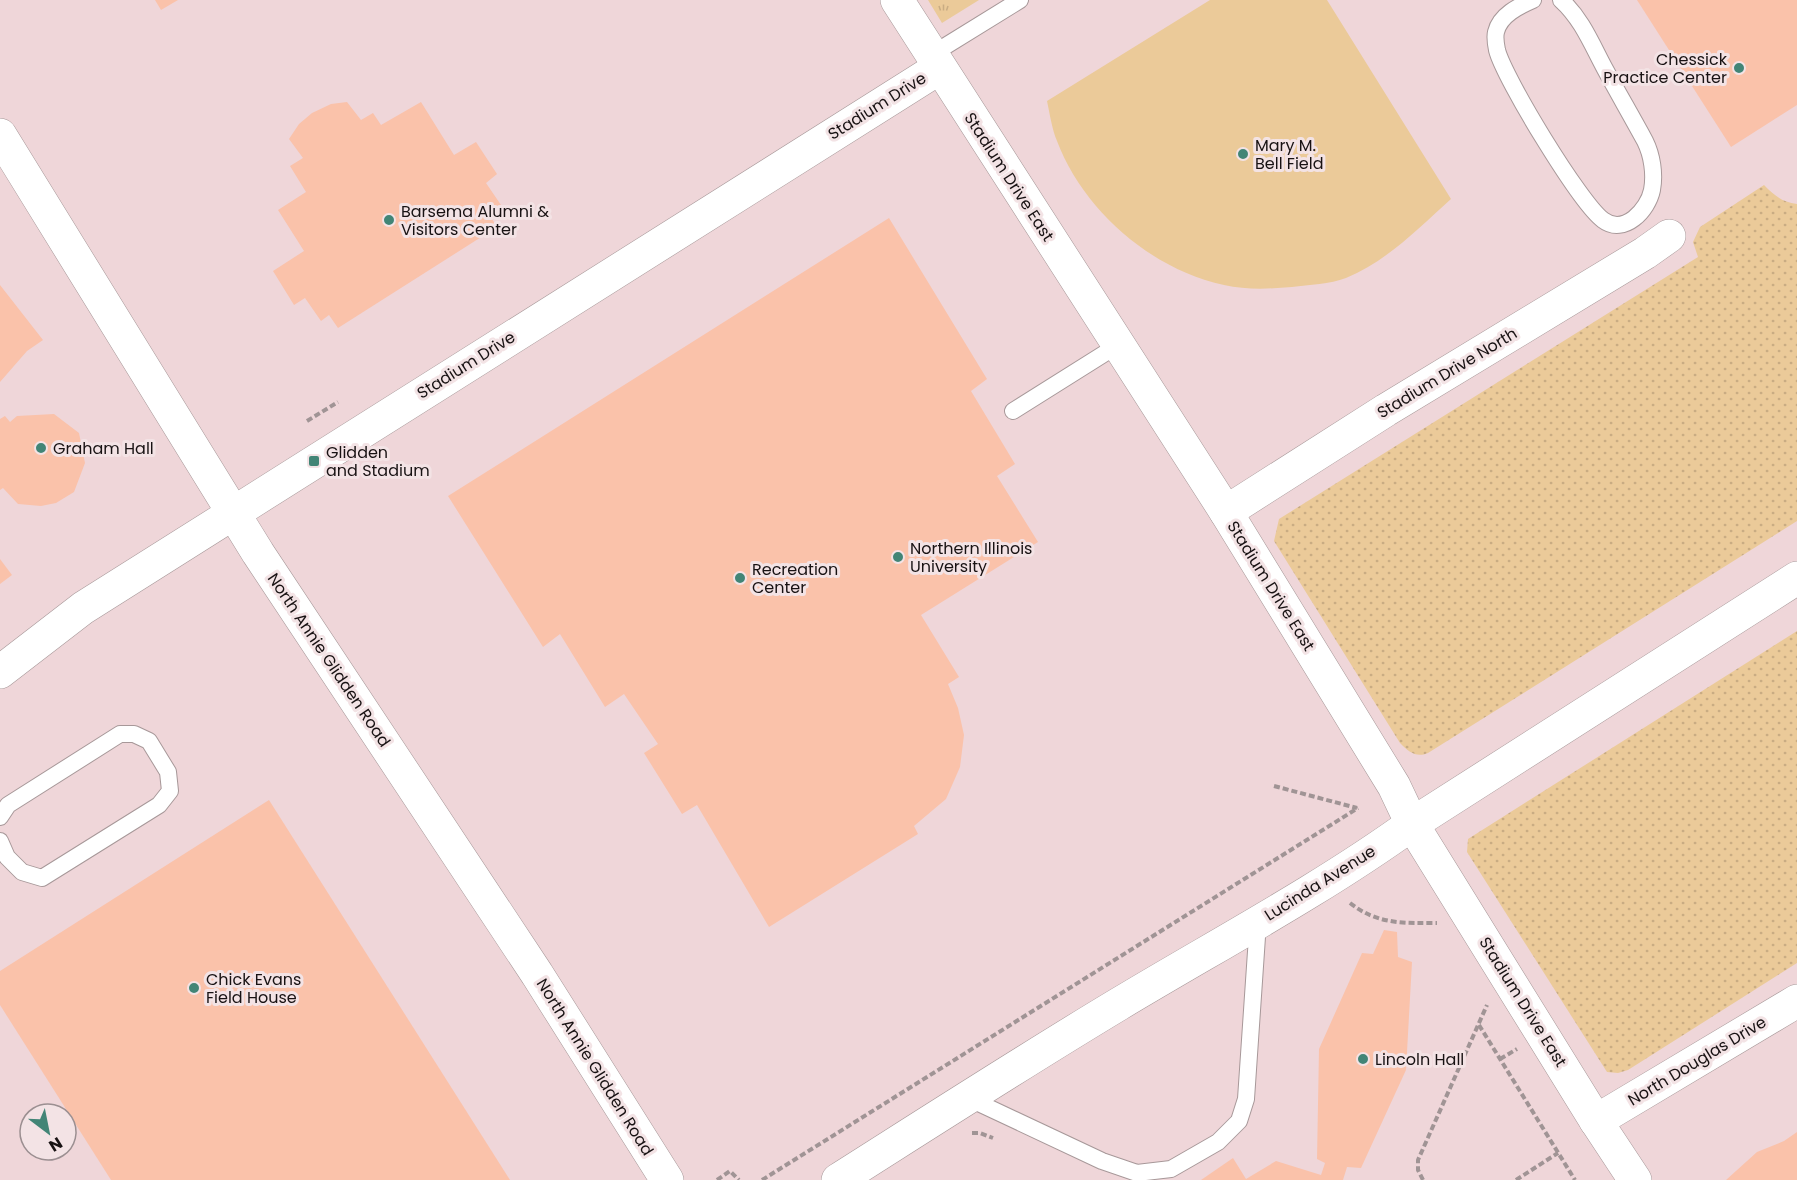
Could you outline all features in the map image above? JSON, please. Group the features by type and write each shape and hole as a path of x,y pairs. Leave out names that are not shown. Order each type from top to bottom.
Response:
{"street":[{"name":"Stadium Drive East","path":"897,0 1226,512 1394,786 1412,824 1635,1180"},
{"name":"Stadium Drive","path":"0,672 83,608 935,61"},
{"name":"North Annie Glidden Road","path":"0,135 232,513 537,974 667,1180"},
{"name":"Stadium Drive North","path":"1226,512 1386,410 1645,237"},
{"name":"Lucinda Avenue","path":"838,1180 1118,1005 1375,850 1412,824 1797,578"},
{"name":"North Douglas Drive","path":"1596,1121 1797,1000"}],"lane":[{"path":"935,61 1020,0"},
{"path":"1533,0 1515,8 1502,20 1496,32 1497,49 1507,75 1550,146 1591,207 1603,220 1613,225 1621,225 1645,237"},
{"path":"1561,0 1582,25 1648,148 1653,171 1652,192 1642,209 1645,237"},
{"path":"1013,411 1118,345"},
{"path":"0,817 8,804 120,734 134,734 149,741 168,772 170,791 159,806 42,878 22,872 2,853"},
{"path":"968,1098 1102,1161 1137,1173 1171,1169 1218,1142 1239,1121 1246,1099 1258,922"}],"path":[{"path":"308,421 338,402"},
{"path":"762,1180 1358,808 1274,786"},
{"path":"1343,897 1355,907 1384,921 1445,923"},
{"path":"1423,1180 1418,1170 1418,1160 1491,997"},
{"path":"1478,1025 1575,1180"},
{"path":"1500,1059 1521,1046"},
{"path":"965,1136 980,1133 1001,1141"},
{"path":"1516,1180 1558,1153"},
{"path":"717,1180 730,1172 739,1180"}],"shaded area":[{"name":"Northern Illinois University","path":"0,0 1797,0 1797,1180 0,1180"}],"green space":[{"path":"928,0 979,0 942,23"},
{"name":"Mary M. Bell Field","path":"1210,0 1327,0 1451,199 1402,243 1361,271 1333,282 1292,287 1241,288 1197,277 1171,266 1146,251 1123,233 1102,213 1069,166 1055,136 1047,101"},
{"path":"1764,185 1779,198 1797,204 1797,521 1428,753 1420,755 1410,751 1400,743 1274,541 1279,519 1698,257 1693,242 1700,227"},
{"path":"1797,631 1797,963 1628,1070 1618,1073 1607,1072 1467,852 1468,839"}],"building":[{"path":"155,0 178,0 161,10"},
{"name":"Chessick Practice Center","path":"1637,0 1797,0 1797,105 1731,147"},
{"name":"Barsema Alumni & Visitors Center","path":"347,102 361,120 373,113 381,125 421,102 454,155 476,142 497,174 486,183 501,205 489,214 497,227 338,328 329,315 321,321 305,298 294,305 273,271 304,251 278,210 306,192 290,166 303,158 289,139 299,124 312,113 331,104"},
{"name":"Recreation Center","path":"889,218 987,379 971,391 1015,464 997,476 1038,542 921,615 959,677 948,684 958,708 964,735 960,767 946,799 914,826 918,834 769,927 697,805 682,814 644,753 658,744 624,694 605,707 560,634 543,647 448,496"},
{"path":"0,285 43,340 27,351 0,382"},
{"name":"Graham Hall","path":"54,414 79,433 85,463 74,492 56,503 41,506 18,504 3,488 0,490 0,419 5,416 10,422 17,416"},
{"path":"0,559 12,575 0,584"},
{"name":"Chick Evans Field House","path":"269,800 510,1180 111,1180 78,1128 78,1102 62,1102 0,1005 0,971"},
{"name":"Lincoln Hall","path":"1384,930 1397,932 1398,957 1412,962 1406,1070 1361,1168 1347,1167 1343,1180 1201,1180 1233,1158 1246,1179 1276,1161 1321,1175 1325,1163 1317,1159 1319,1049 1362,953 1373,954"},
{"path":"1797,1132 1797,1180 1726,1180 1757,1152 1784,1141"}],"place":[{"name":"Chessick Practice Center","path":"1739,68"},
{"name":"Mary M. Bell Field","path":"1243,154"},
{"name":"Barsema Alumni & Visitors Center","path":"389,220"},
{"name":"Graham Hall","path":"41,448"},
{"name":"Glidden and Stadium","path":"314,461"},
{"name":"Northern Illinois University","path":"898,557"},
{"name":"Recreation Center","path":"740,578"},
{"name":"Chick Evans Field House","path":"194,988"},
{"name":"Lincoln Hall","path":"1363,1059"}]}
